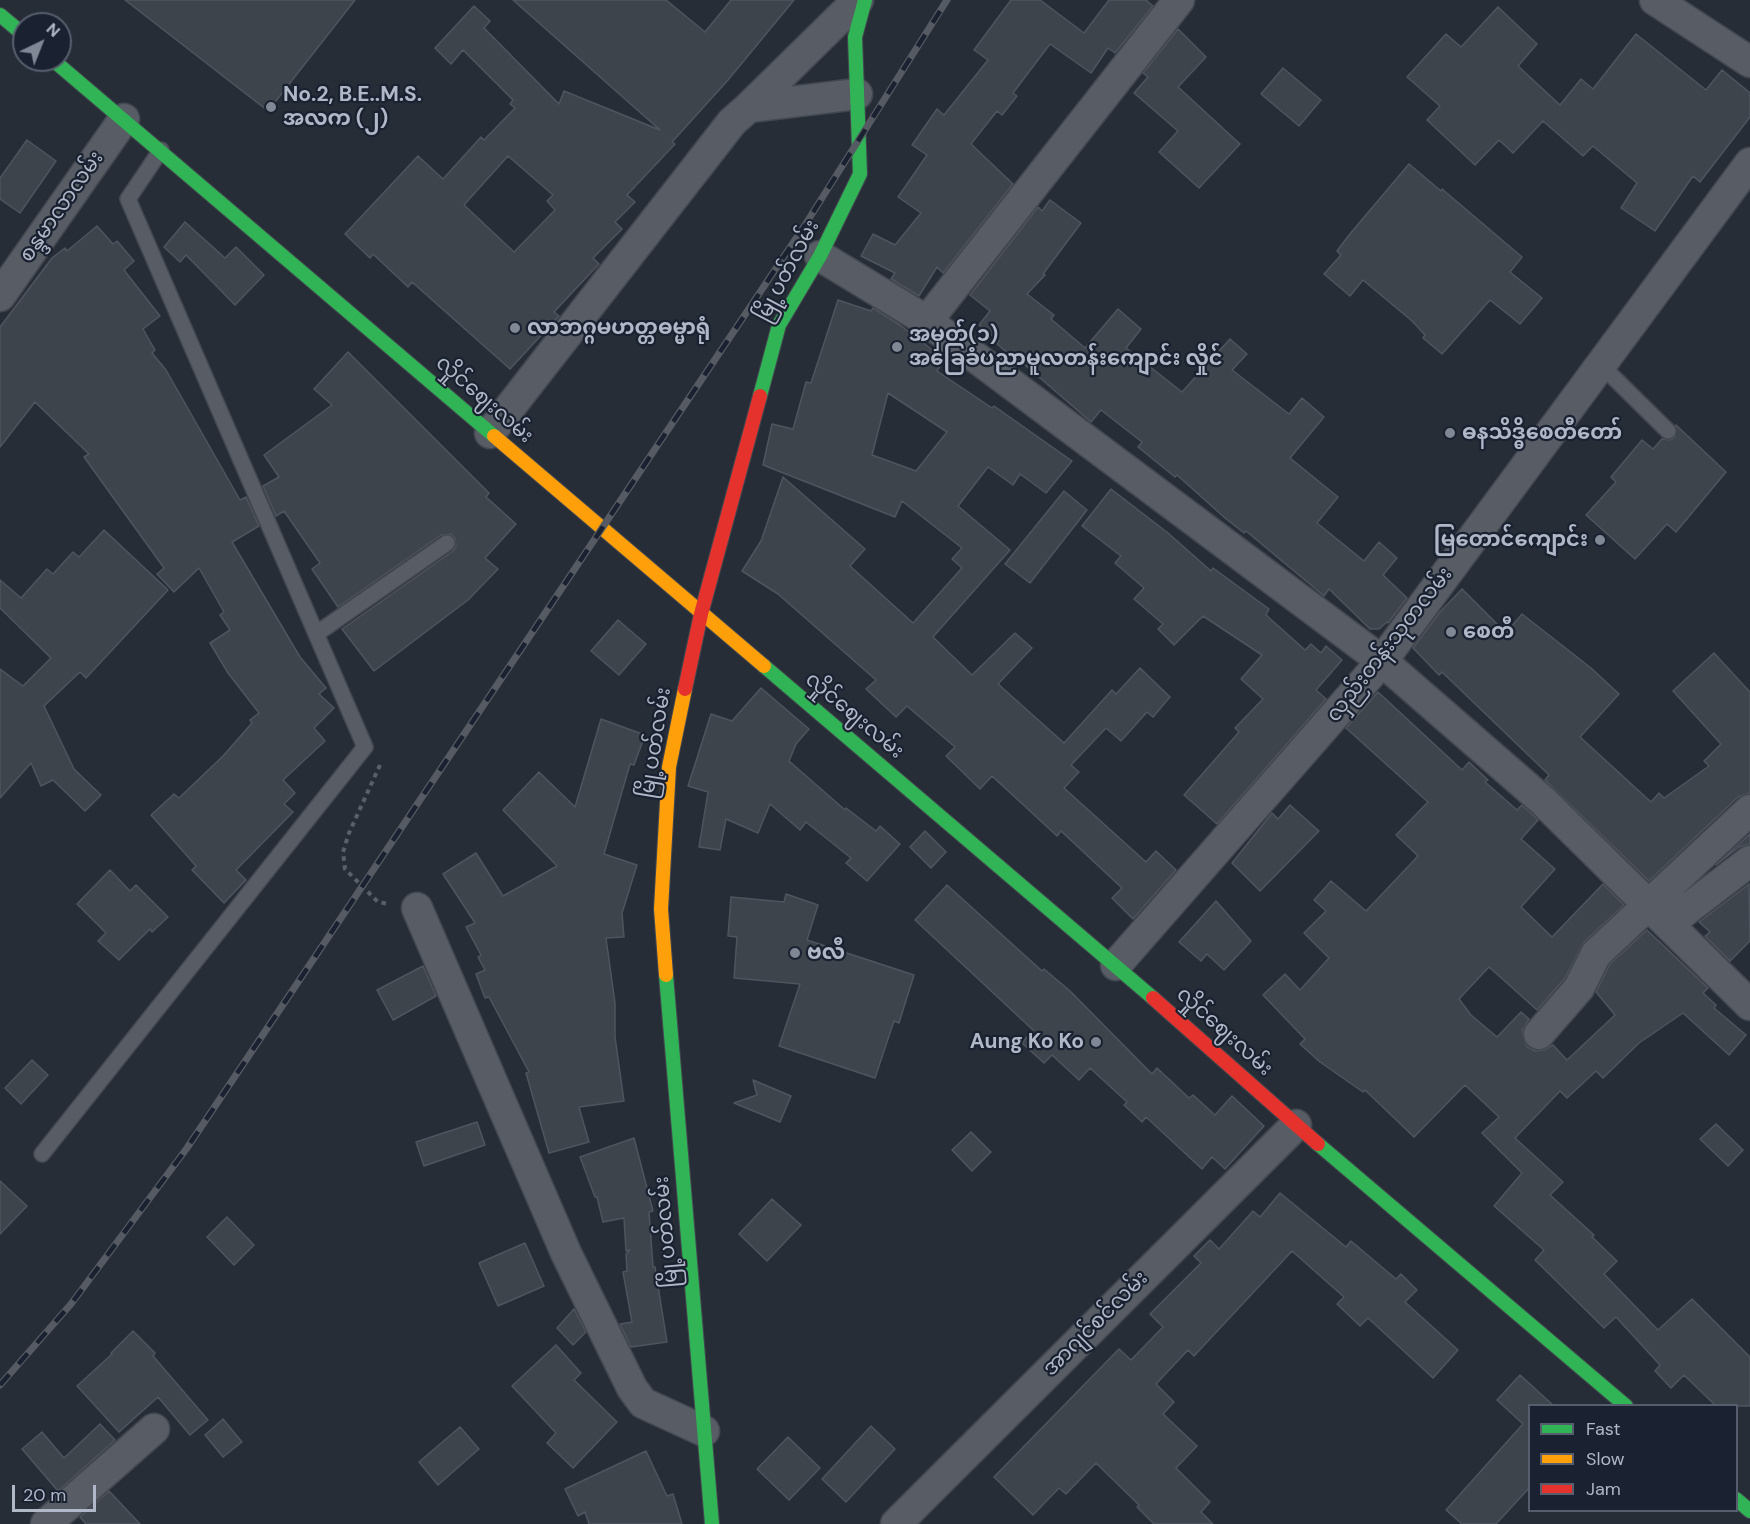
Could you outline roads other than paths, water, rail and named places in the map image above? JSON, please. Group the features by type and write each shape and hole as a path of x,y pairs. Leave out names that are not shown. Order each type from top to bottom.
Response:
{"street":[{"path":"490,433 732,122 858,0"},
{"name":"မြို့ပတ်လမ်း","path":"712,1524 661,909 669,766 701,614 779,325 820,256 860,174 855,37 865,0"},
{"path":"927,321 1179,0"},
{"path":"1655,0 1750,62"},
{"path":"0,15 12,25"},
{"name":"လှိုင်ဈေးလမ်း","path":"67,72 701,614 1116,965 1296,1125 1624,1404"},
{"path":"749,107 857,94"},
{"name":"စန္ဒမာလာလမ်း","path":"0,296 124,119"},
{"name":"လှည်းတန်းသုတလမ်း","path":"1116,965 1382,661 1750,163"},
{"path":"820,256 927,321 1382,661 1543,801 1750,1005"},
{"path":"1658,914 1750,810"},
{"path":"1539,1034 1578,988 1596,954 1658,914 1750,861"},
{"path":"417,908 566,1252 632,1388 643,1403 704,1431"},
{"name":"အာဂျင်စင်လမ်း","path":"896,1524 1296,1125"},
{"path":"46,1524 154,1429"},
{"path":"1738,1500 1750,1511"}],"lane":[{"path":"42,1154 365,747 128,199 161,150"},
{"path":"1601,365 1668,431"},
{"path":"316,634 447,543"}],"railway":[{"path":"0,1385 71,1304 187,1148 805,225 947,0"}],"place":[{"name":"No.2, B.E..M.S. အလက (၂)","path":"271,107"},
{"name":"လာဘဂ္ဂမဟတ္တဓမ္မာရုံ","path":"515,328"},
{"name":"အမှတ်(၁) အခြေခံပညာမူလတန်းကျောင်း လှိုင်","path":"897,347"},
{"name":"ဓနသိဒ္ဓိစေတီတော်","path":"1450,433"},
{"name":"မြတောင်ကျောင်း","path":"1600,540"},
{"name":"စေတီ","path":"1451,632"},
{"name":"ဗလီ","path":"795,953"},
{"name":"Aung Ko Ko","path":"1096,1042"}]}
